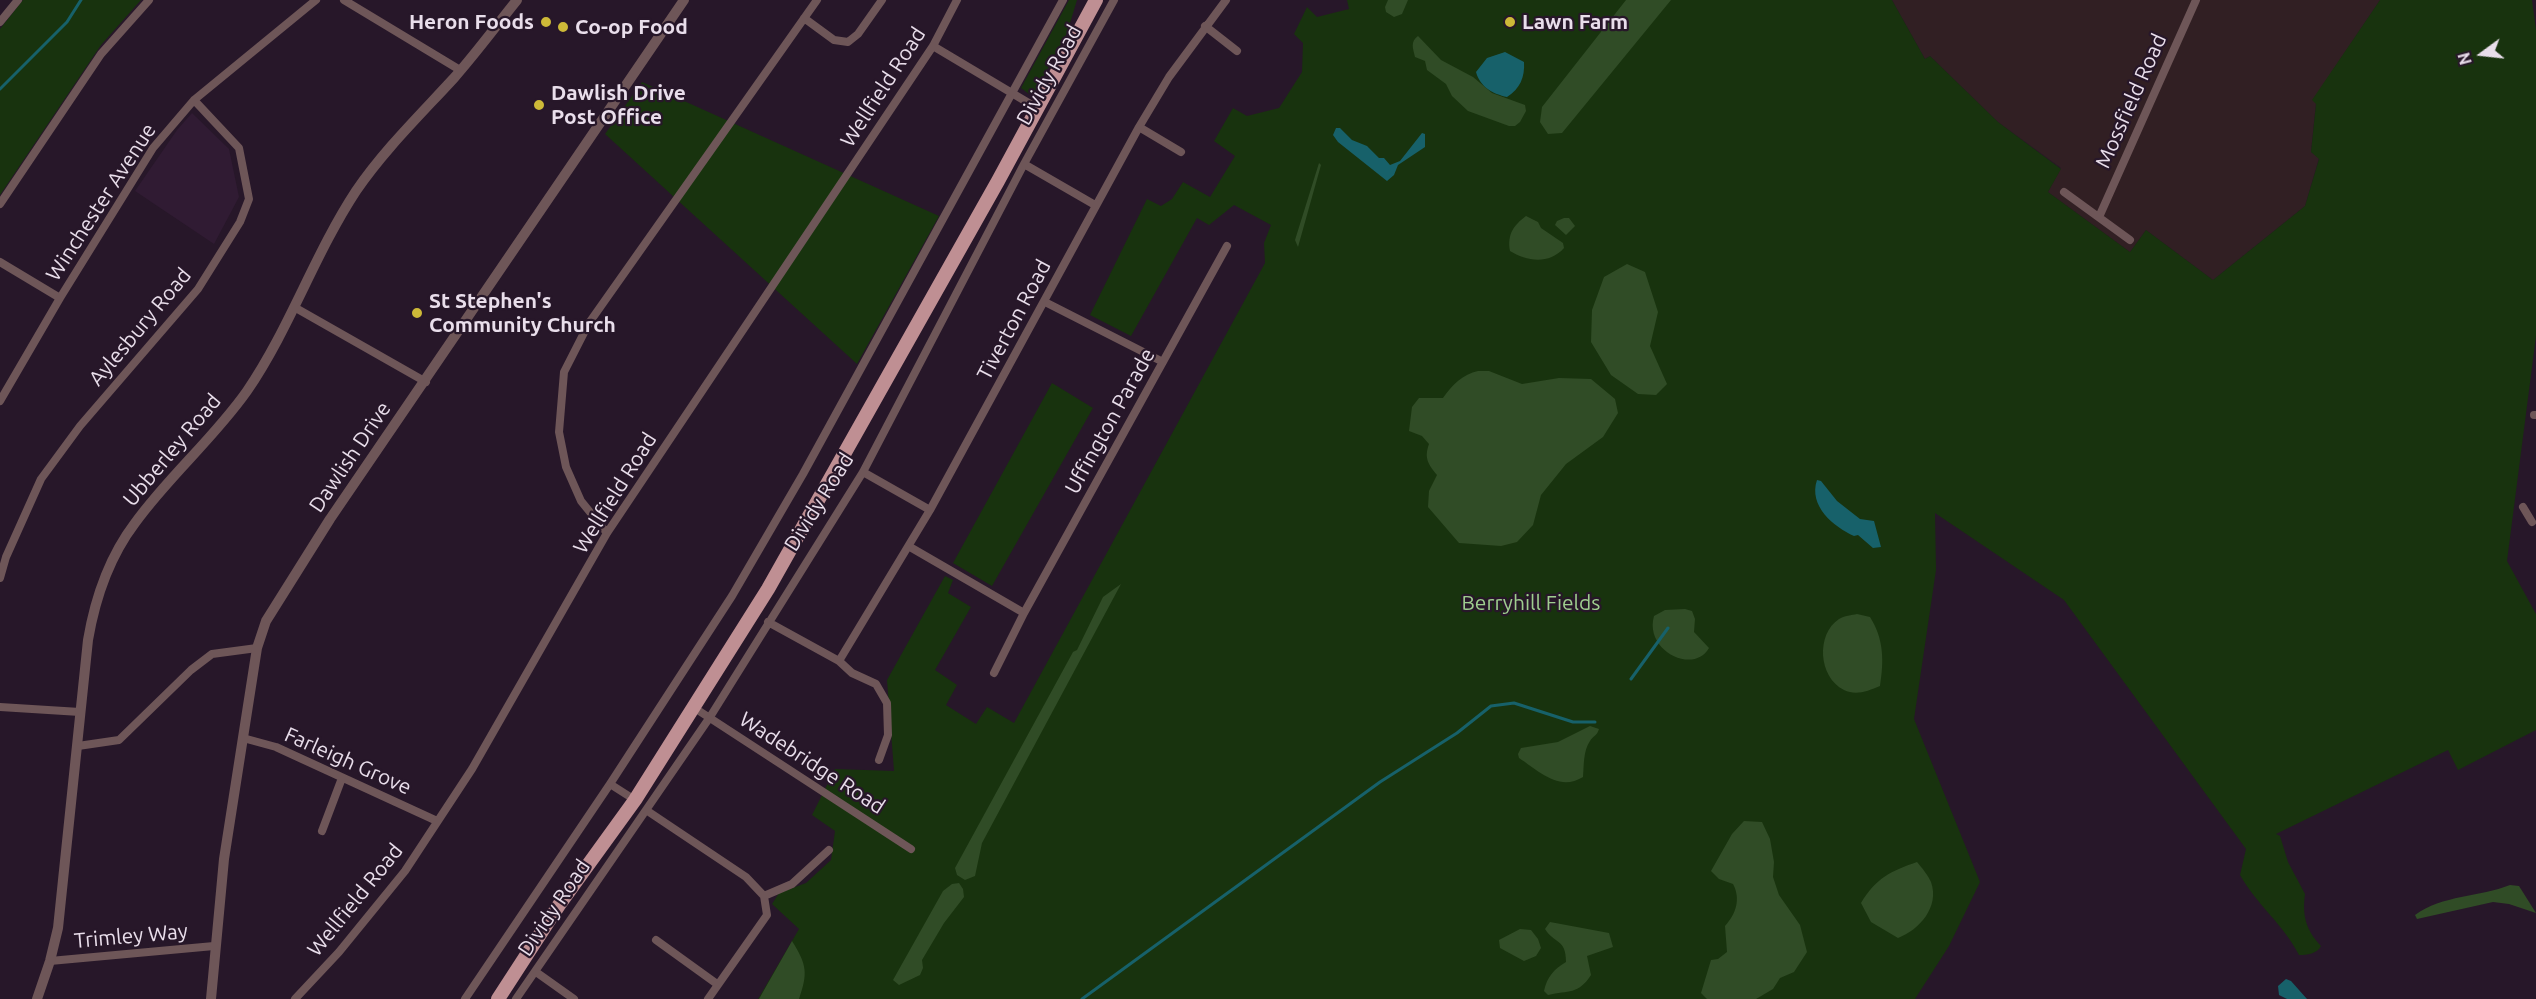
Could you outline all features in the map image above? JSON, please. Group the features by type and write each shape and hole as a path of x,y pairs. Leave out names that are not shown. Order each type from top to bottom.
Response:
{"main road":[{"name":"Dividy Road","path":"498,999 559,905 635,800 768,589 1096,0"}],"street":[{"path":"0,22 18,0"},
{"path":"0,204 101,54 149,0"},
{"path":"344,0 460,70"},
{"name":"Ubberley Road","path":"37,999 58,928 92,614 109,569 134,524 247,391 294,307 334,226 357,190 404,131 460,70 517,0"},
{"name":"Dawlish Drive","path":"211,999 214,946 224,859 257,648 267,621 330,519 684,0"},
{"path":"607,533 581,501 566,466 559,432 564,372 589,323 817,0"},
{"path":"804,18 834,40 848,42 858,34 882,0"},
{"name":"Wellfield Road","path":"295,999 339,952 405,871 472,769 607,533 933,46 957,0"},
{"name":"Dividy Road","path":"465,999 610,784 732,596 792,494 1063,0"},
{"name":"Dividy Road","path":"516,999 710,717 863,472 1024,164 1114,0"},
{"name":"Tiverton Road","path":"839,661 910,547 1139,127 1169,77 1226,0"},
{"name":"Mossfield Road","path":"2099,217 2196,0"},
{"name":"Winchester Avenue","path":"0,401 60,298 153,148 194,100 311,1"},
{"path":"1205,26 1237,51"},
{"path":"933,46 1037,108"},
{"name":"Aylesbury Road","path":"0,578 23,517 41,479 80,426 198,289 240,222 249,199 239,148 194,100"},
{"path":"1139,127 1181,152"},
{"path":"1024,164 1095,205"},
{"path":"2064,192 2130,240"},
{"name":"Uffington Parade","path":"994,674 1024,613 1227,246"},
{"path":"0,262 60,298"},
{"path":"1045,302 1163,362"},
{"path":"294,307 426,381"},
{"path":"863,472 930,510"},
{"path":"2523,507 2531,523"},
{"path":"910,547 1024,613"},
{"path":"768,622 839,661 852,673 876,684 887,703 888,735 879,760"},
{"path":"78,746 119,740 190,670 212,654 257,648"},
{"name":"Wadebridge Road","path":"693,706 911,849"},
{"path":"0,707 81,712"},
{"name":"Farleigh Grove","path":"243,738 276,747 437,821"},
{"path":"322,831 342,778"},
{"path":"610,784 635,800"},
{"path":"646,810 746,877 765,896 767,915 708,999"},
{"path":"765,896 792,884 830,850"},
{"path":"656,940 717,984"},
{"name":"Trimley Way","path":"50,961 214,946"},
{"path":"536,972 574,999"}],"shaded area":[{"path":"1388,0 1408,0 1402,14 1394,17 1386,12 1385,7"},
{"path":"1626,0 1671,0 1562,133 1548,134 1540,122 1542,107"},
{"path":"1892,0 2380,0 2313,100 2316,103 2311,152 2319,158 2305,206 2213,280 2146,230 2130,252 2048,192 2061,168 1998,122 1930,56 1925,59"},
{"path":"1418,36 1441,60 1473,77 1492,93 1525,105 1526,111 1520,122 1515,126 1509,126 1468,111 1452,96 1446,84 1427,70 1425,61 1415,57 1413,43"},
{"path":"1505,52 1524,62 1521,82 1507,97 1488,89 1476,72 1487,58"},
{"path":"192,113 229,149 239,197 214,244 135,191 177,130"},
{"path":"1336,128 1340,128 1352,140 1367,146 1390,165 1400,161 1422,133 1425,134 1425,147 1398,165 1394,175 1387,181 1338,142 1333,135"},
{"path":"1319,163 1321,165 1298,247 1295,240"},
{"path":"1526,216 1538,222 1541,228 1563,243 1564,248 1551,257 1537,260 1510,251 1512,231"},
{"path":"1569,218 1575,226 1566,235 1555,225 1557,221"},
{"path":"1627,264 1645,272 1658,312 1650,346 1667,384 1656,395 1638,394 1611,375 1591,342 1592,310 1604,277"},
{"path":"1478,371 1489,371 1522,384 1559,378 1591,379 1615,399 1618,413 1603,437 1566,464 1541,495 1533,525 1517,542 1501,546 1459,543 1428,507 1429,491 1437,475 1428,461 1429,444 1422,436 1409,431 1412,407 1419,398 1443,398 1458,381"},
{"path":"1817,480 1821,481 1837,501 1860,519 1874,521 1881,547 1873,548 1858,535 1854,536 1831,521 1819,507 1815,490"},
{"path":"1121,584 982,843 975,876 965,880 957,875 955,868 1073,652 1077,650 1103,597"},
{"path":"1665,610 1692,611 1695,619 1694,632 1709,648 1702,656 1693,659 1682,659 1663,649 1656,640 1653,629 1654,616"},
{"path":"1857,614 1870,617 1875,625 1882,650 1882,668 1880,686 1853,693 1835,684 1829,676 1823,655 1826,635 1832,626 1841,618"},
{"path":"1590,726 1599,729 1586,749 1583,777 1574,781 1557,781 1519,758 1521,748 1558,742"},
{"path":"1744,821 1762,822 1770,839 1774,862 1773,877 1779,895 1800,925 1807,952 1794,972 1780,978 1773,989 1756,999 1707,999 1701,993 1711,960 1718,959 1727,952 1725,926 1732,916 1737,901 1733,884 1719,879 1711,871 1732,834"},
{"path":"1917,862 1931,882 1933,900 1930,909 1920,923 1898,938 1871,922 1861,903 1878,881"},
{"path":"959,883 964,897 944,923 922,960 923,968 920,975 899,985 893,980 943,891 952,884"},
{"path":"2510,885 2519,886 2536,913 2509,904 2493,902 2417,919 2415,915 2426,908 2449,900"},
{"path":"1550,922 1609,933 1613,947 1587,956 1591,975 1582,986 1573,991 1548,995 1544,991 1549,978 1566,962 1562,945 1545,929"},
{"path":"1520,929 1531,930 1541,948 1536,956 1524,961 1500,948 1499,940"},
{"path":"792,941 801,957 805,976 799,999 759,999"},
{"path":"2286,979 2291,981 2307,999 2287,999 2279,995 2278,986"}],"green space":[{"path":"23,0 141,0 101,45 0,195 0,29"},
{"path":"1069,0 1077,0 1067,33 1035,92 1029,94 1021,88"},
{"name":"Berryhill Fields","path":"1347,0 1892,0 1925,59 1930,56 1998,122 2061,169 2048,192 2130,252 2146,230 2213,280 2305,206 2319,159 2311,152 2316,104 2312,100 2380,0 2532,0 2536,30 2536,336 2507,561 2536,614 2536,730 2458,770 2448,750 2276,834 2280,836 2288,862 2305,894 2305,916 2312,934 2321,946 2314,952 2299,955 2286,934 2254,896 2240,875 2246,849 2064,600 1935,513 1936,570 1914,719 1980,882 1949,946 1915,999 758,999 799,929 772,904 779,893 806,883 831,860 835,831 812,815 835,769 894,771 887,680 945,576 953,580 948,593 971,607 935,670 957,685 946,705 976,724 987,707 1014,723 1265,263 1264,243 1271,225 1234,205 1209,225 1197,218 1131,336 1090,315 1147,199 1161,206 1172,199 1183,182 1210,197 1235,156 1214,141 1233,108 1247,116 1279,108 1302,72 1303,43 1294,34 1307,7 1317,17 1349,9"},
{"path":"642,82 939,216 857,364 605,134"},
{"path":"1052,383 1093,408 992,586 953,563"}],"waterway":[{"path":"0,89 67,22 81,0"},
{"path":"1631,679 1668,628"},
{"path":"1082,999 1380,782 1457,733 1491,706 1514,703 1573,722 1595,722"}],"place":[{"name":"Heron Foods","path":"546,22"},
{"name":"Lawn Farm","path":"1510,22"},
{"name":"Co-op Food","path":"563,27"},
{"name":"Dawlish Drive Post Office","path":"539,105"},
{"name":"St Stephen's Community Church","path":"417,313"}]}
